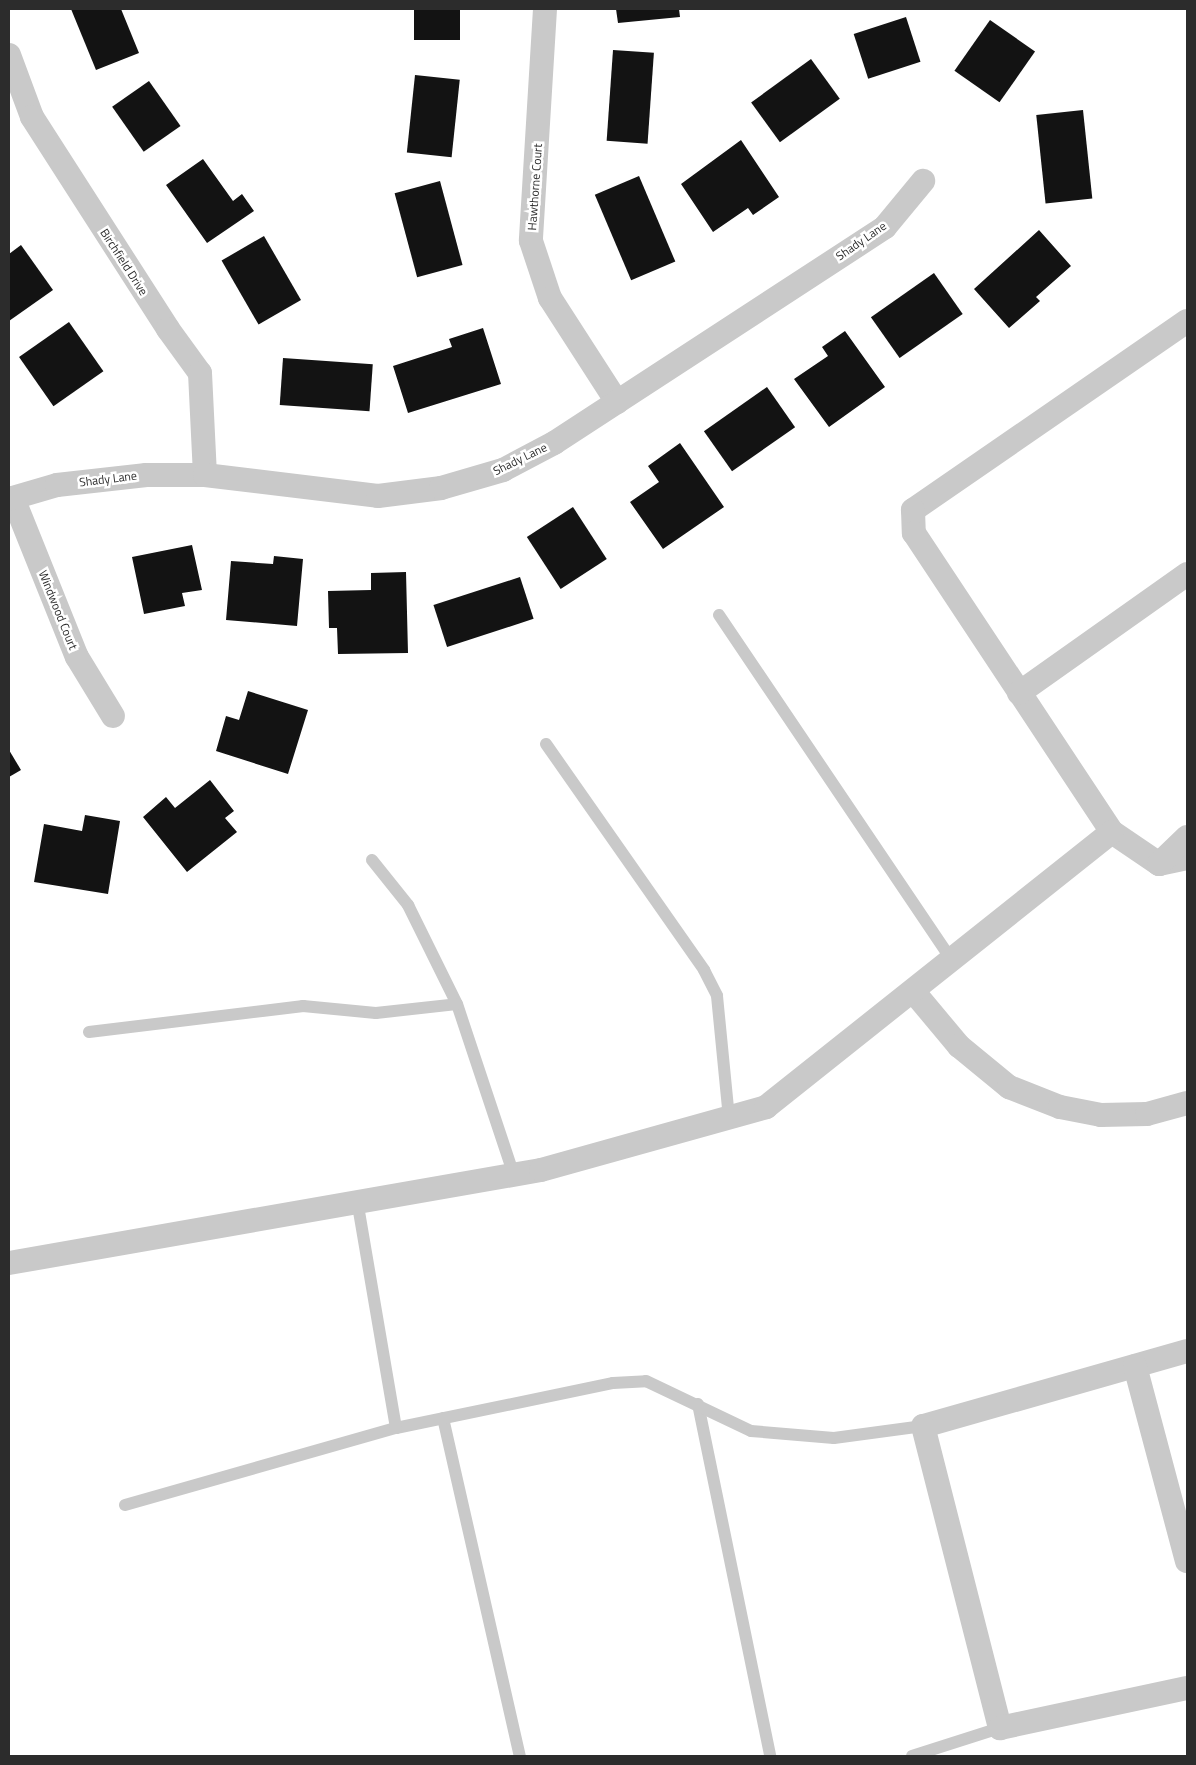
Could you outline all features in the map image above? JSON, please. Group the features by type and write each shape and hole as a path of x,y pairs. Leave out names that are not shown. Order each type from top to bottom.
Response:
{"street":[{"name":"Hawthorne Court","path":"545,9 531,241 550,298 617,402"},
{"name":"Birchfield Drive","path":"9,57 32,117 200,373 205,475"},
{"name":"Shady Lane","path":"11,499 57,485 146,475 205,475 378,496 442,488 503,470 554,442 617,402 885,227 923,181"},
{"path":"1187,321 913,510 914,533 1112,832 1159,864 1187,858"},
{"name":"Windwood Court","path":"11,499 77,658 113,716"},
{"path":"1019,693 1187,574"},
{"path":"9,1263 514,1175 766,1107 1112,832"},
{"path":"1159,864 1187,837"},
{"path":"913,990 959,1046 1017,1090 1060,1107 1101,1115 1147,1114 1187,1103"},
{"path":"1187,1351 923,1426 1000,1728 1187,1688"},
{"path":"1135,1366 1187,1561"}],"lane":[{"path":"718,615 952,960"},
{"path":"546,744 704,970 718,996 729,1118"},
{"path":"372,860 408,905 457,1004 514,1175"},
{"path":"89,1032 303,1006 376,1013 457,1004"},
{"path":"357,1201 396,1428"},
{"path":"124,1505 396,1428 629,1382 646,1381 698,1404 751,1431 834,1438 923,1426"},
{"path":"698,1404 770,1756"},
{"path":"443,1418 520,1756"},
{"path":"912,1756 1000,1728"}],"building":[{"path":"71,9 121,9 139,53 96,70"},
{"path":"414,9 460,9 460,40 414,40"},
{"path":"616,9 679,9 680,17 618,23"},
{"path":"906,17 921,62 868,79 854,34"},
{"path":"990,20 1035,52 999,102 954,71"},
{"path":"613,50 654,53 648,144 607,141"},
{"path":"811,59 840,99 780,142 751,102"},
{"path":"415,75 460,80 452,157 407,153"},
{"path":"149,81 181,126 144,152 112,107"},
{"path":"1083,110 1092,199 1046,203 1036,115"},
{"path":"741,140 779,197 753,215 748,208 713,232 681,184"},
{"path":"203,159 233,201 242,194 254,211 207,243 166,185"},
{"path":"639,176 675,262 631,280 595,195"},
{"path":"440,181 463,265 417,277 395,193"},
{"path":"1039,230 1071,266 1036,297 1040,301 1009,328 974,289"},
{"path":"264,236 301,300 259,325 222,260"},
{"path":"21,245 53,290 9,321 9,254"},
{"path":"934,273 963,314 900,358 871,317"},
{"path":"69,322 103,371 53,406 19,357"},
{"path":"483,328 501,384 408,413 393,366 452,347 449,339"},
{"path":"845,331 885,387 829,427 794,379 828,356 822,347"},
{"path":"283,358 373,364 370,411 280,405"},
{"path":"767,387 795,427 732,471 704,431"},
{"path":"680,443 724,507 663,549 630,502 659,482 648,466"},
{"path":"573,507 607,559 561,589 527,537"},
{"path":"192,545 202,590 182,593 185,606 144,614 132,557"},
{"path":"274,556 303,559 297,626 226,620 231,561 273,564"},
{"path":"406,572 408,653 338,654 337,628 329,628 328,591 371,590 371,573"},
{"path":"520,577 534,619 447,647 433,605"},
{"path":"248,691 308,710 288,774 216,751 226,716 239,720"},
{"path":"9,750 21,770 9,777"},
{"path":"210,780 234,811 225,818 237,832 187,872 143,817 166,797 175,808"},
{"path":"85,815 120,821 108,894 34,882 44,824 82,831"}]}
